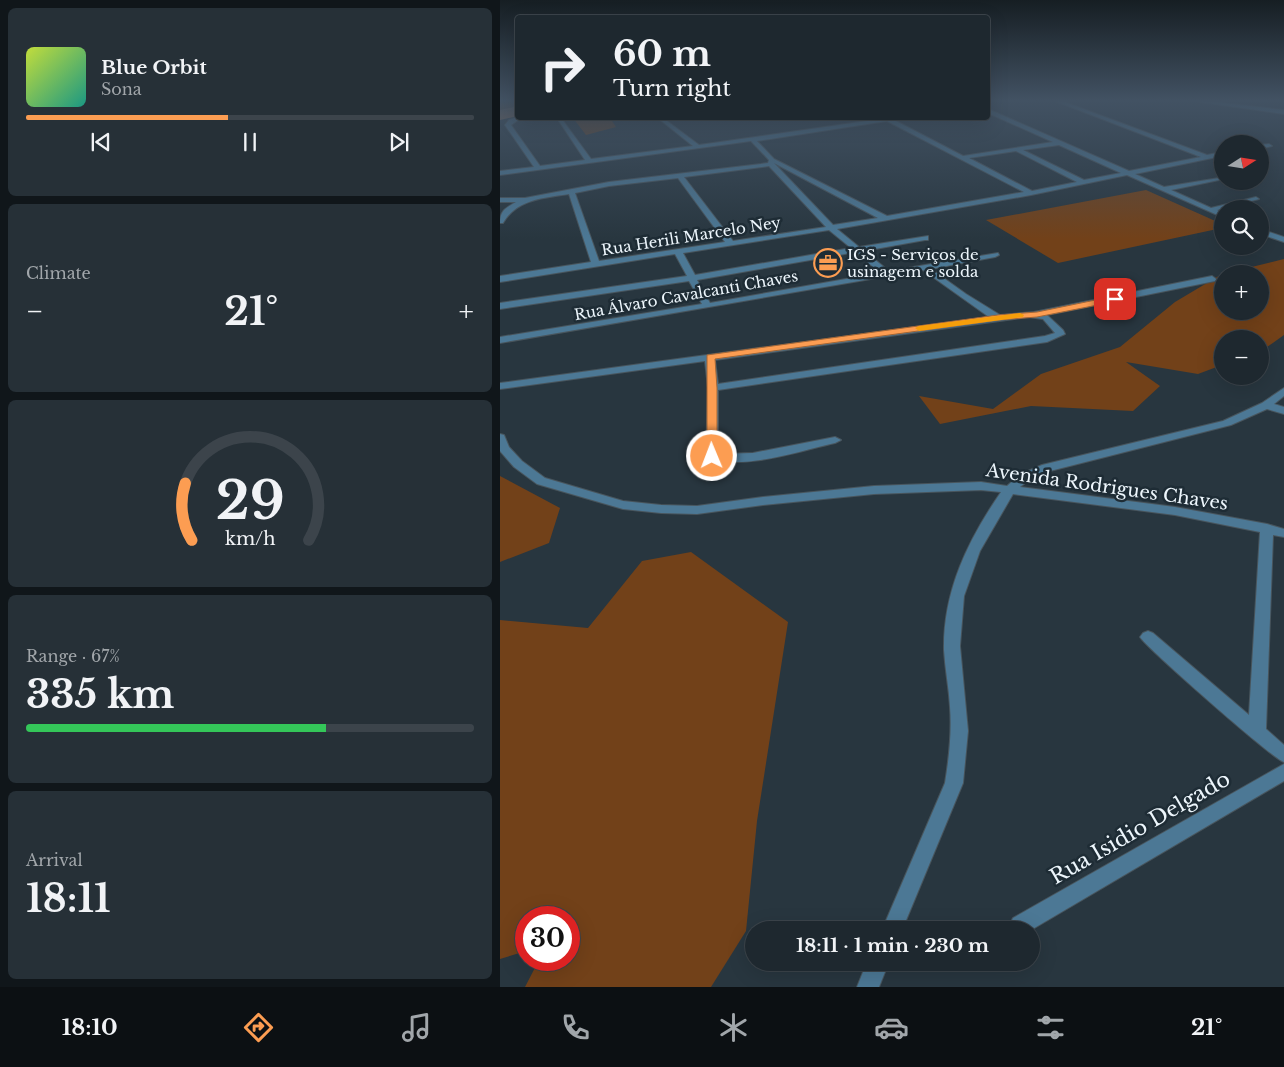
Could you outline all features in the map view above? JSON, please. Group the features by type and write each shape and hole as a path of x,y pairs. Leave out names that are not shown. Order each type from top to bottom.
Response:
{"street":[{"path":"523,147 538,168"},
{"path":"579,147 589,161"},
{"path":"500,173 698,147"},
{"path":"754,147 763,148 771,162 831,228 887,274"},
{"path":"946,147 1030,193"},
{"path":"965,157 1035,147"},
{"path":"1068,147 1214,212"},
{"path":"1180,147 1206,157"},
{"path":"1018,150 1083,182"},
{"name":"Rua Herili Marcelo Ney","path":"500,279 831,228 1030,193 1214,156"},
{"path":"500,200 525,200 571,191 771,162 885,218"},
{"path":"679,175 731,244"},
{"path":"1164,190 1214,180"},
{"path":"571,191 596,264"},
{"path":"1210,210 1256,199"},
{"path":"500,221 505,212 525,200"},
{"path":"1269,234 1284,240"},
{"path":"500,306 692,278 925,238"},
{"path":"678,252 707,306"},
{"name":"Rua Álvaro Cavalcanti Chaves","path":"500,340 707,306 995,255"},
{"path":"925,268 963,296 998,318"},
{"path":"500,386 1037,314 1212,280"},
{"path":"713,388 1047,339 1060,334 1046,317 1037,314"},
{"path":"710,357 713,388 712,456 717,459 737,458 835,440"},
{"path":"896,921 954,783 959,758 958,702 952,646 960,577 975,543 1009,488 1030,474 1046,468 1227,422 1266,405 1284,391"},
{"path":"1266,405 1284,411"},
{"name":"Avenida Rodrigues Chaves","path":"500,437 504,448 518,464 541,481 578,494 623,505 697,510 763,501 884,490 981,486 1009,488 1175,511 1267,528 1284,533"},
{"path":"1257,732 1267,528"},
{"path":"1148,637 1284,755"},
{"name":"Rua Isidio Delgado","path":"1027,921 1284,772"},
{"path":"868,987 874,971"}],"shaded area":[{"path":"1146,190 1214,220 1214,230 1058,263 986,220"},
{"path":"1284,259 1284,335 1269,346 1269,330 1214,330 1214,368 1198,374 1126,362 1160,386 1133,411 1031,406 940,424 919,396 993,409 1041,374 1120,347 1175,302 1214,279 1214,320 1269,320 1269,265 1260,265"},
{"path":"500,476 560,508 549,543 500,562"},
{"path":"691,552 788,622 757,821 745,933 711,987 525,987 533,971 580,971 580,906 515,906 515,954 500,959 500,620 588,628 642,561"}],"slow traffic":[{"path":"919,328 1020,315"}],"place":[{"name":"IGS - Serviços de usinagem e solda","path":"828,263"}],"route":[{"path":"712,456 713,388 710,357 1037,314 1115,299"}]}
